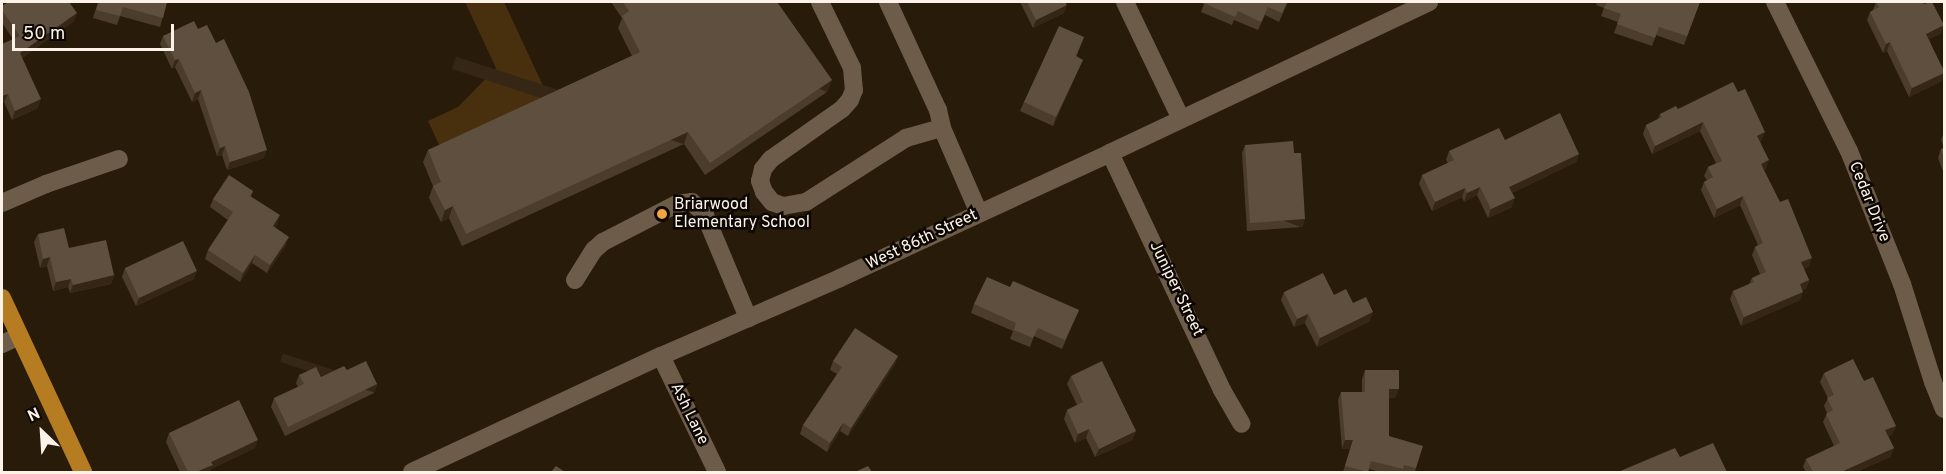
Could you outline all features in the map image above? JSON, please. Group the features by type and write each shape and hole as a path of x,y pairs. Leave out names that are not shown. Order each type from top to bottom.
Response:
{"main road":[{"path":"2,298 83,472"}],"street":[{"path":"820,2 852,68 854,90 850,100 842,109 771,159 763,169 760,181 771,202 783,206 806,202 906,138 942,128"},
{"path":"888,2 938,110 942,128 979,213"},
{"path":"1125,2 1181,119"},
{"name":"West 86th Street","path":"412,472 661,356 1110,153 1428,2"},
{"name":"Cedar Drive","path":"1775,2 1849,151 1902,284 1933,382 1944,409"},
{"name":"Juniper Street","path":"1110,153 1222,390 1242,424"},
{"path":"2,203 46,183 119,159"},
{"path":"575,280 594,250 603,242 677,204 692,202 705,215 748,318"},
{"path":"2,344 19,336"},
{"name":"Ash Lane","path":"661,356 717,472"}],"shaded area":[{"path":"465,2 504,2 551,103 443,153 428,121 458,107 496,68"}],"building":[{"path":"8,2 69,2 77,13 20,53 41,99 15,111 8,94 2,96 2,44 20,36 2,10 2,6"},
{"path":"99,2 167,2 163,18 123,7 120,16 96,10"},
{"name":"Briarwood Elementary School","path":"623,2 777,2 832,80 710,163 688,132 466,234 453,206 445,210 433,186 441,182 428,150 640,52 622,16 629,11"},
{"path":"1027,2 1065,2 1067,5 1036,20"},
{"path":"1205,2 1287,2 1282,13 1268,7 1261,22 1238,11 1235,17"},
{"path":"1607,2 1700,2 1687,36 1659,27 1655,38 1617,24 1621,14 1604,8"},
{"path":"1876,2 1923,2 1924,4 1932,2 1944,25 1926,34 1944,73 1912,88 1890,42 1886,44 1870,12 1879,7"},
{"path":"194,21 198,29 207,25 216,43 224,39 249,92 267,150 230,162 225,146 220,148 201,90 195,93 179,59 175,60 163,36"},
{"path":"1059,26 1084,37 1076,56 1083,60 1056,117 1024,102"},
{"path":"1733,82 1738,92 1745,89 1765,132 1757,136 1769,160 1761,164 1780,202 1788,199 1812,258 1801,262 1809,280 1800,284 1803,292 1744,317 1733,291 1754,282 1752,278 1766,272 1755,247 1763,243 1743,196 1717,209 1704,182 1713,177 1708,167 1722,161 1703,122 1655,146 1646,125 1662,117 1660,114 1676,106 1678,109"},
{"path":"1560,113 1579,154 1509,187 1515,198 1491,209 1480,187 1467,193 1465,188 1435,202 1422,175 1454,160 1449,151 1499,128 1505,140"},
{"path":"1293,141 1294,153 1301,153 1305,219 1250,223 1245,145"},
{"path":"229,175 253,191 250,196 280,215 273,226 289,237 270,265 255,255 243,273 208,250 233,212 213,199"},
{"path":"64,228 69,248 106,240 114,275 73,285 71,279 56,282 50,257 43,259 38,234"},
{"path":"183,241 197,271 139,298 125,268"},
{"path":"1323,273 1334,295 1346,289 1353,303 1366,297 1373,312 1320,338 1308,314 1297,319 1284,292"},
{"path":"987,277 1010,287 1013,281 1079,310 1065,340 1038,328 1033,338 1014,330 1016,323 974,304"},
{"path":"855,328 898,356 851,428 843,423 830,443 803,425 842,367 833,361"},
{"path":"1853,359 1864,381 1873,377 1896,426 1885,430 1894,448 1841,472 1813,472 1806,459 1840,443 1826,414 1833,410 1827,398 1834,395 1824,373"},
{"path":"366,361 377,384 288,427 274,398 304,384 299,375 316,367 321,377 344,366 347,370"},
{"path":"1102,361 1136,431 1099,449 1089,429 1078,434 1067,410 1083,402 1071,376"},
{"path":"1365,370 1399,370 1399,389 1389,389 1389,436 1423,446 1416,468 1404,465 1403,469 1371,461 1368,472 1345,466 1353,440 1345,440 1341,392 1365,392"},
{"path":"239,400 258,440 211,462 213,465 196,472 188,472 169,433"},
{"path":"1713,443 1727,472 1618,472 1675,448 1680,457"},
{"path":"556,466 565,472 551,472"},
{"path":"868,466 872,472 855,472"}],"place":[{"name":"Briarwood Elementary School","path":"662,214"}]}
